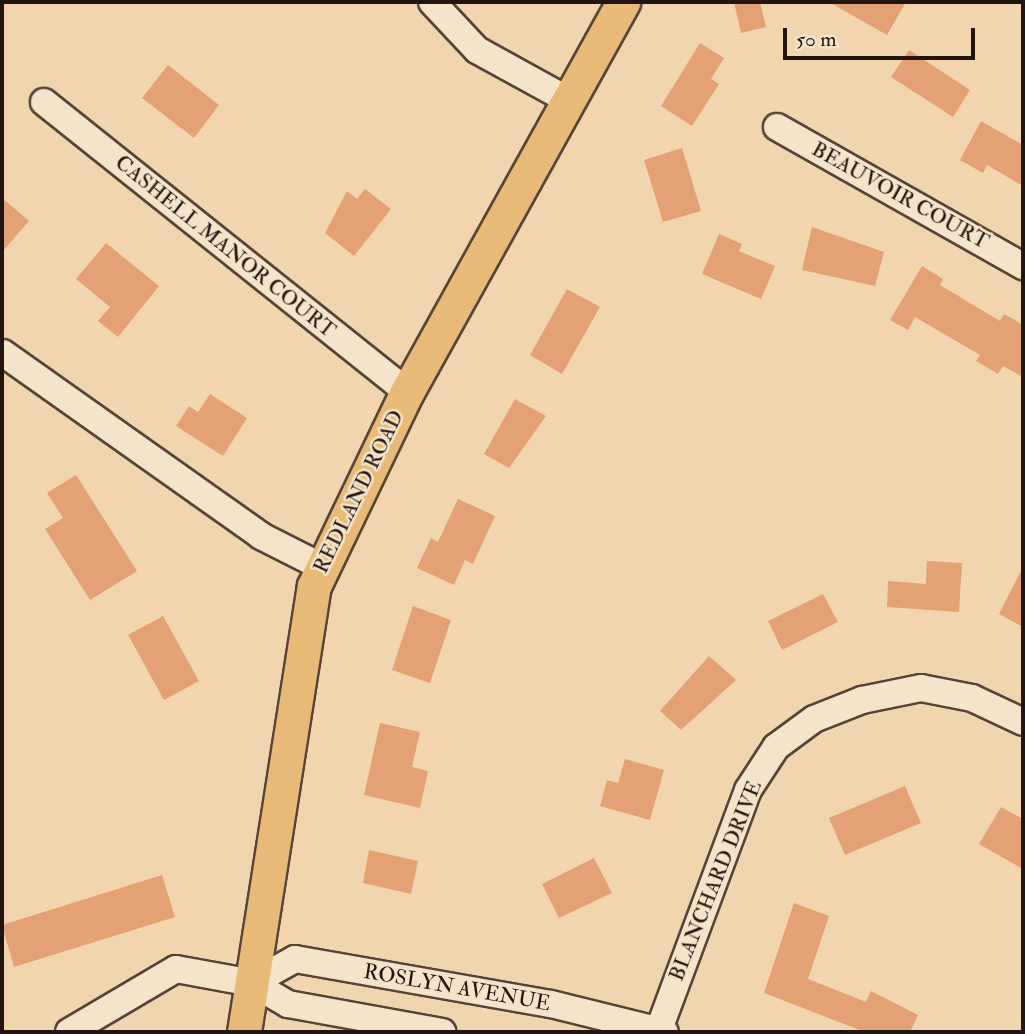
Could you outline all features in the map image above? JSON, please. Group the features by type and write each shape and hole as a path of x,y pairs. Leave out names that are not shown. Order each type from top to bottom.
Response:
{"main road":[{"name":"REDLAND ROAD","path":"244,1032 289,712 322,567 407,392 623,2"}],"street":[{"path":"432,2 477,50 568,100"},
{"name":"CASHELL MANOR COURT","path":"44,102 407,392"},
{"name":"BEAUVOIR COURT","path":"776,127 1023,266"},
{"path":"3,353 261,536 322,567"},
{"name":"BLANCHARD DRIVE","path":"661,1031 748,790 776,747 826,714 921,688 972,698 1023,722"},
{"name":"ROSLYN AVENUE","path":"253,983 295,959 661,1031"},
{"path":"69,1032 176,969 253,983 288,1004 442,1032"}],"building":[{"path":"734,2 760,2 766,27 741,33"},
{"path":"829,2 906,2 887,35"},
{"path":"700,43 724,58 711,79 719,84 692,126 661,106"},
{"path":"909,50 970,90 953,117 891,77"},
{"path":"168,65 219,105 194,138 142,98"},
{"path":"981,121 1023,145 1023,186 987,165 983,173 960,160"},
{"path":"682,148 701,211 663,222 644,160"},
{"path":"365,189 391,209 354,256 325,233 347,191 357,199"},
{"path":"2,198 29,221 2,252"},
{"path":"812,227 884,252 875,286 802,270"},
{"path":"719,234 742,244 739,251 775,266 761,299 702,274"},
{"path":"106,243 159,286 118,337 98,321 110,307 76,279"},
{"path":"922,266 943,279 940,285 1000,321 1004,314 1023,325 1023,377 1003,366 998,374 976,361 980,355 915,317 908,330 890,320"},
{"path":"567,289 600,307 562,374 530,355"},
{"path":"210,394 247,418 223,456 176,426 189,406 198,412"},
{"path":"515,399 546,416 509,468 484,454"},
{"path":"76,475 137,571 90,600 45,529 63,518 47,493"},
{"path":"458,499 495,516 473,564 465,560 454,585 417,568 431,538 438,542"},
{"path":"927,561 962,563 959,612 887,607 888,581 926,584"},
{"path":"1023,567 1023,627 999,614"},
{"path":"823,594 838,622 782,650 768,621"},
{"path":"413,606 451,620 430,683 392,670"},
{"path":"163,616 199,681 164,700 128,635"},
{"path":"709,656 736,680 681,730 660,711"},
{"path":"380,723 420,732 412,767 428,771 420,808 364,795"},
{"path":"625,759 664,770 650,820 600,806 607,780 618,783"},
{"path":"905,786 921,823 845,855 829,818"},
{"path":"1001,807 1023,819 1023,869 979,844"},
{"path":"369,850 418,861 411,894 363,883"},
{"path":"594,858 612,893 559,918 542,884"},
{"path":"162,875 175,917 14,967 2,925"},
{"path":"794,903 829,916 808,979 866,1002 871,991 918,1015 910,1032 865,1032 764,993"}]}
